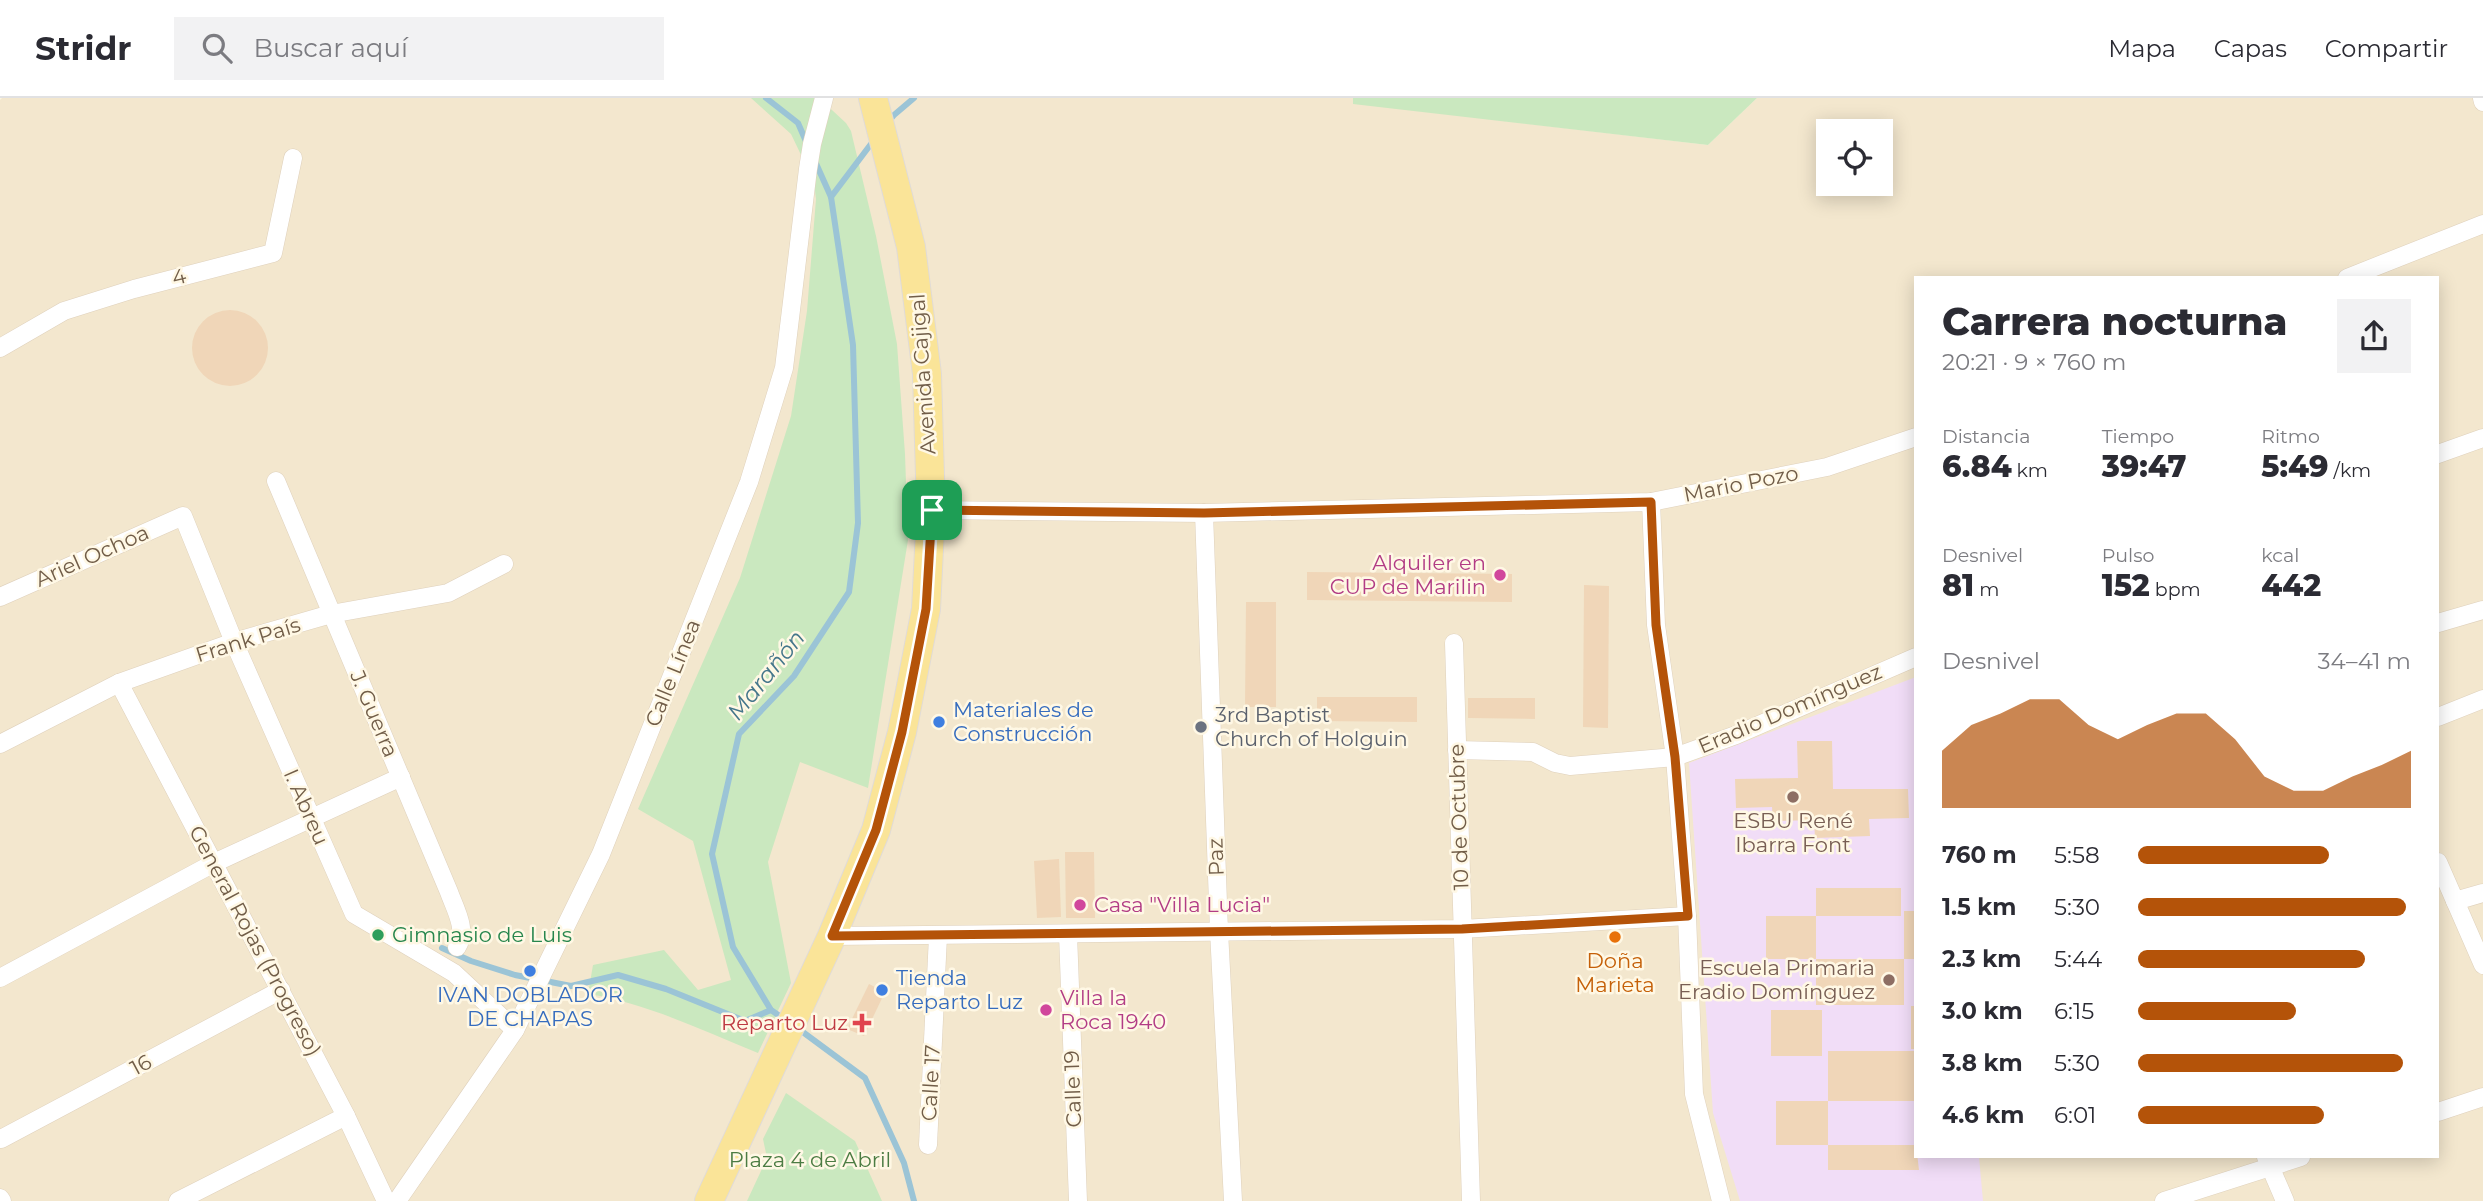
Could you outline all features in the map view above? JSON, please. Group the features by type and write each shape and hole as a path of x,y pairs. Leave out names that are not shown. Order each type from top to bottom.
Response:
{"main road":[{"name":"Avenida Cajigal","path":"709,1201 832,936 876,830 902,732 926,609 932,510 927,373 911,247 873,98"}],"street":[{"name":"Calle Línea","path":"397,1201 515,1030 549,964 601,854 749,482 784,368 811,144 824,98"},
{"name":"4","path":"0,348 64,311 134,289 273,253 293,158"},
{"path":"2352,276 2483,224"},
{"name":"Mario Pozo","path":"932,510 1204,513 1651,502 1827,467 1914,438"},
{"path":"2439,454 2483,438"},
{"name":"J. Guerra","path":"276,481 462,928 457,947"},
{"path":"1651,502 1656,625 1675,757 1688,916 1694,1094 1721,1201"},
{"name":"Paz","path":"1204,513 1219,931 1233,1201"},
{"name":"Ariel Ochoa","path":"0,597 183,516"},
{"name":"I. Abreu","path":"183,516 234,642 354,914 454,973 515,1030"},
{"name":"Frank País","path":"0,744 119,683 234,642 331,614 448,593 504,564"},
{"path":"2439,623 2483,610"},
{"name":"10 de Octubre","path":"1454,643 1471,1201"},
{"name":"Eradio Domínguez","path":"1457,750 1533,752 1555,763 1570,766 1675,757 1736,735 1914,658"},
{"name":"General Rojas (Progreso)","path":"119,683 346,1116 386,1201"},
{"path":"2439,717 2483,699"},
{"path":"0,978 214,863 401,777"},
{"path":"2439,864 2483,965"},
{"path":"2455,901 2483,893"},
{"path":"832,936 1462,929 1688,916"},
{"name":"Calle 19","path":"1068,934 1078,1201"},
{"name":"Calle 17","path":"928,1145 938,936"},
{"name":"16","path":"1,1139 281,990"},
{"path":"2439,1112 2483,1097"},
{"path":"178,1201 346,1116"},
{"path":"2164,1201 2268,1162 2294,1158"},
{"path":"2268,1162 2285,1201"}],"shaded area":[{"path":"1353,98 1353,103 1708,145 1757,98 2483,98 2483,1201 0,1201 0,100"},
{"path":"1914,678 1914,1158 1979,1158 1983,1201 1740,1201 1713,1113 1689,763"}],"green space":[{"path":"751,98 819,98 851,131 876,236 897,344 908,540 868,788 800,762 768,862 791,983 758,1053 653,1011 588,994 593,965 664,950 698,990 731,980 693,841 638,809 740,578 791,416 807,311 816,199 814,182 791,134"},
{"path":"1353,98 1757,98 1708,145 1353,104"},
{"name":"Plaza 4 de Abril","path":"786,1093 855,1141 882,1201 747,1201 767,1158 763,1139"}],"building":[{"path":"230,310 244,313 257,321 265,334 268,348 265,362 257,375 244,383 230,386 216,383 203,375 195,362 192,348 195,334 203,321 216,313"},
{"path":"1307,572 1512,574 1512,602 1307,600"},
{"path":"1584,585 1609,586 1608,728 1583,727"},
{"path":"1246,602 1276,602 1276,707 1245,707"},
{"path":"1317,697 1417,697 1417,722 1317,721"},
{"path":"1468,698 1535,698 1535,719 1468,718"},
{"path":"1797,741 1832,741 1833,789 1908,789 1909,818 1869,819 1870,836 1815,838 1814,820 1773,821 1772,807 1736,808 1735,779 1798,778"},
{"path":"1065,852 1094,852 1095,918 1066,918"},
{"path":"1059,859 1061,917 1037,918 1034,861"},
{"path":"1816,888 1901,888 1901,916 1816,916"},
{"path":"1904,911 1914,911 1914,959 1904,959"},
{"path":"1766,916 1816,916 1816,959 1766,959"},
{"path":"1816,959 1904,959 1904,1005 1816,1005"},
{"path":"869,984 885,992 864,1036 847,1029"},
{"path":"1911,1006 1914,1006 1914,1049 1911,1049"},
{"path":"1771,1010 1822,1010 1822,1056 1771,1056"},
{"path":"1828,1051 1914,1051 1914,1101 1828,1101"},
{"path":"1776,1101 1828,1101 1828,1145 1776,1145"},
{"path":"1828,1145 1914,1145 1914,1158 1918,1158 1919,1170 1828,1170"}],"waterway":[{"path":"766,98 798,123 808,146"},
{"name":"Marañón","path":"887,123 914,98"},
{"name":"Marañón","path":"831,197 874,140"},
{"name":"Marañón","path":"784,1019 771,1010 733,947 712,854 739,734 794,676 849,592 858,523 853,345 831,197 814,159"},
{"path":"442,948 471,961 515,975 571,986 618,975 666,989 745,1021 771,1010"},
{"name":"Marañón","path":"796,1027 865,1078 904,1163 914,1201"}],"place":[{"name":"Alquiler en CUP de Marilin","path":"1500,575"},
{"name":"Materiales de Construcción","path":"939,722"},
{"name":"3rd Baptist Church of Holguin","path":"1201,727"},
{"name":"ESBU René Ibarra Font","path":"1793,797"},
{"name":"Casa \"Villa Lucia\"","path":"1080,905"},
{"name":"Gimnasio de Luis","path":"378,935"},
{"name":"Doña Marieta","path":"1615,937"},
{"name":"IVAN DOBLADOR DE CHAPAS","path":"530,971"},
{"name":"Escuela Primaria Eradio Domínguez","path":"1889,980"},
{"name":"Tienda Reparto Luz","path":"882,990"},
{"name":"Villa la Roca 1940","path":"1046,1010"},
{"name":"Reparto Luz","path":"862,1023"}],"route":[{"path":"1651,502 1656,625 1675,757 1688,916 1462,929 832,936 876,830 902,732 926,609 932,510 1204,513 1651,502"}]}
